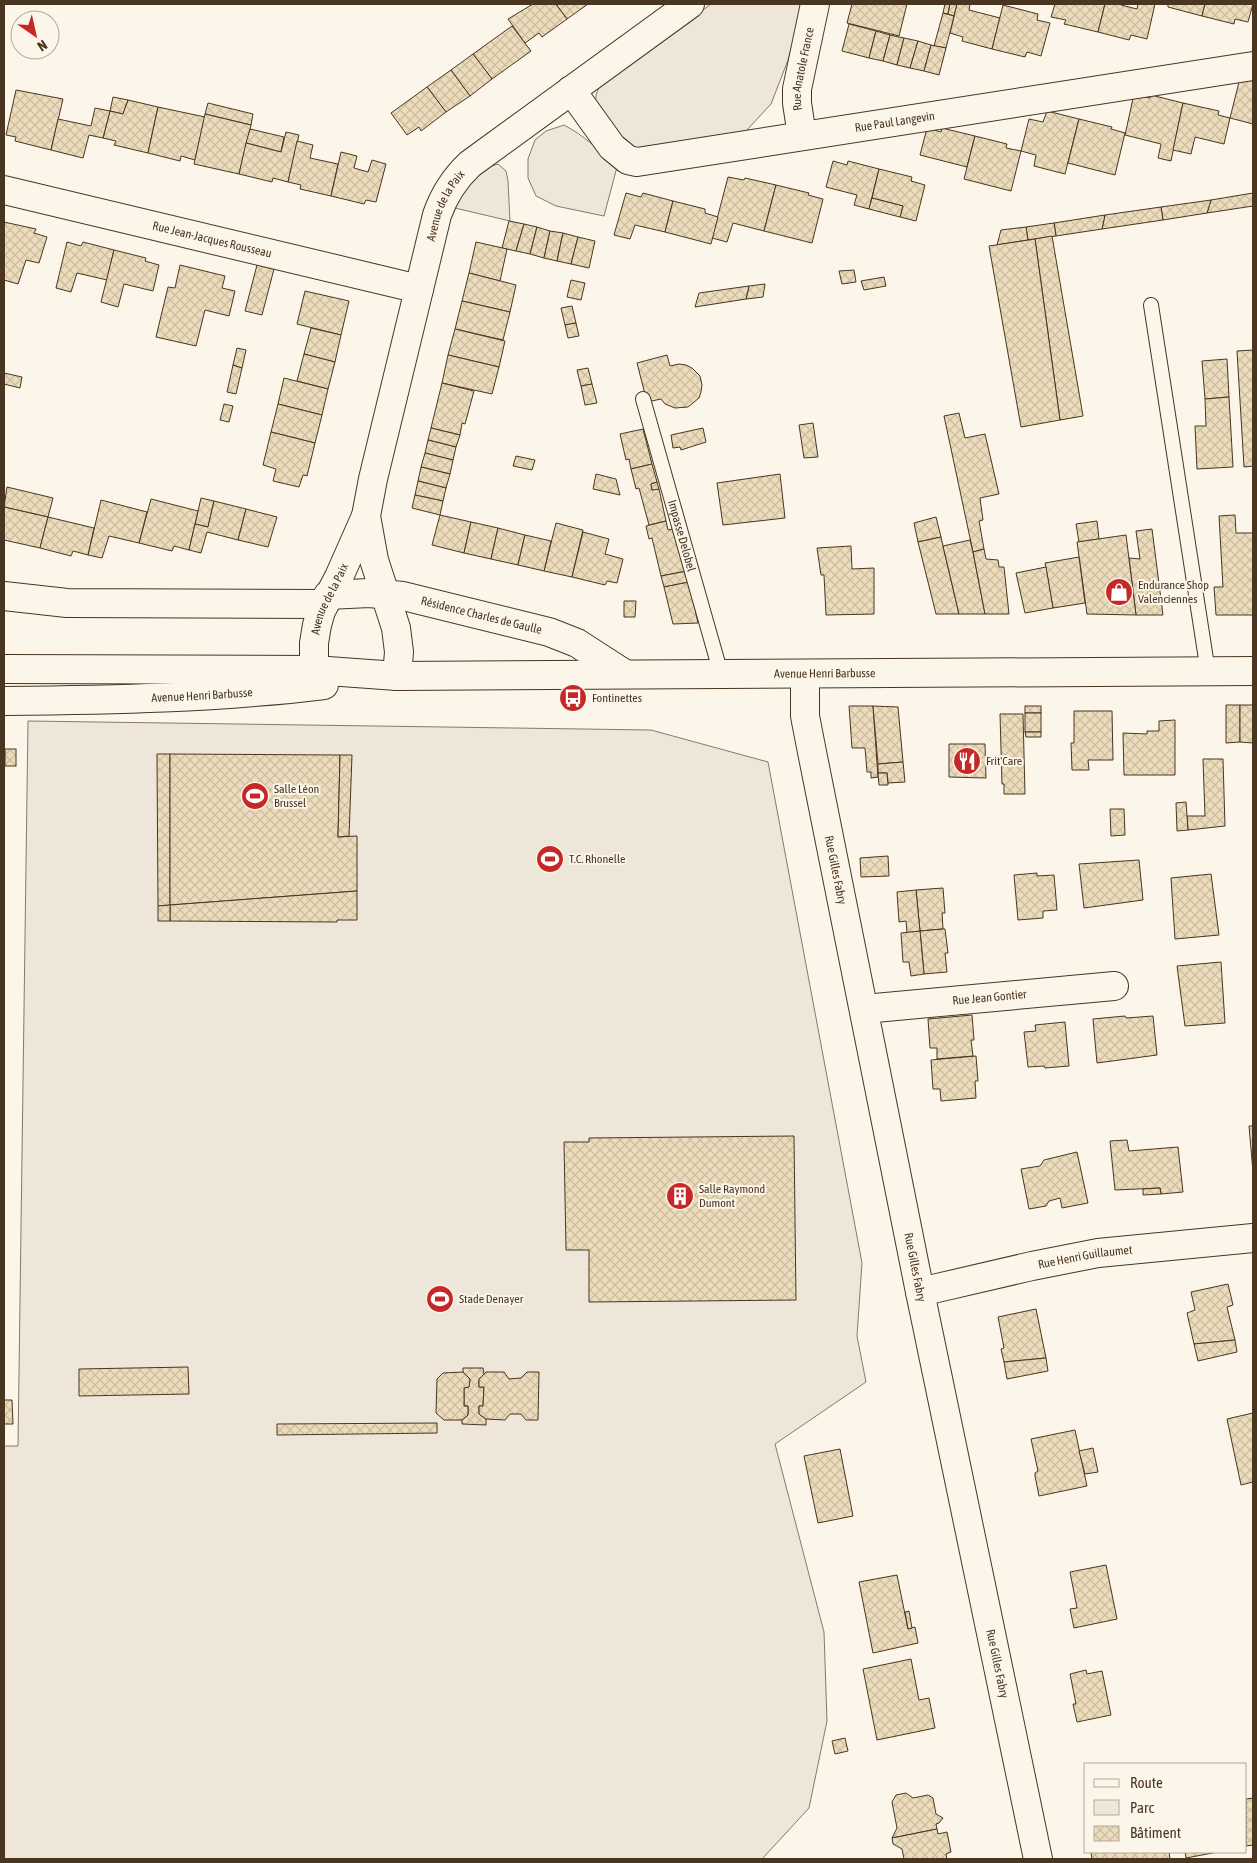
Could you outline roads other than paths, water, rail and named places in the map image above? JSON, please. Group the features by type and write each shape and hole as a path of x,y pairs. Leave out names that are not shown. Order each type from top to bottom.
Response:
{"street":[{"name":"Avenue de la Paix","path":"314,678 317,624 326,600 339,577 366,516 373,479 419,289 442,203 458,175 470,164 690,4"},
{"name":"Rue Anatole France","path":"802,136 797,89 815,4"},
{"name":"Rue Paul Langevin","path":"571,90 612,147 628,160 637,162 1253,66"},
{"name":"Rue Jean-Jacques Rousseau","path":"4,190 419,289"},
{"name":"Avenue de la Paix","path":"366,516 374,560 393,615 398,639 397,676"},
{"name":"Résidence Charles de Gaulle","path":"4,596 68,603 326,600 385,594 407,596 564,636 625,674"},
{"name":"Avenue Henri Barbusse","path":"4,669 314,678 625,674 1253,671"},
{"name":"Rue Gilles Fabry","path":"805,674 805,716 920,1292 1038,1859"},
{"name":"Avenue Henri Barbusse","path":"4,700 132,699 267,691 314,678"},
{"name":"Rue Jean Gontier","path":"864,1009 1114,986"},
{"name":"Rue Henri Guillaumet","path":"920,1292 1032,1266 1098,1254 1253,1238"}],"lane":[{"path":"1151,305 1208,672"},
{"name":"Impasse Delobel","path":"643,399 721,674"}],"place":[{"name":"Endurance Shop Valenciennes","path":"1119,592"},
{"name":"Fontinettes","path":"573,698"},
{"name":"Frit'Care","path":"967,761"},
{"name":"Salle Léon Brussel","path":"255,796"},
{"name":"T.C. Rhonelle","path":"550,859"},
{"name":"Salle Raymond Dumont","path":"680,1196"},
{"name":"Stade Denayer","path":"440,1299"}]}
